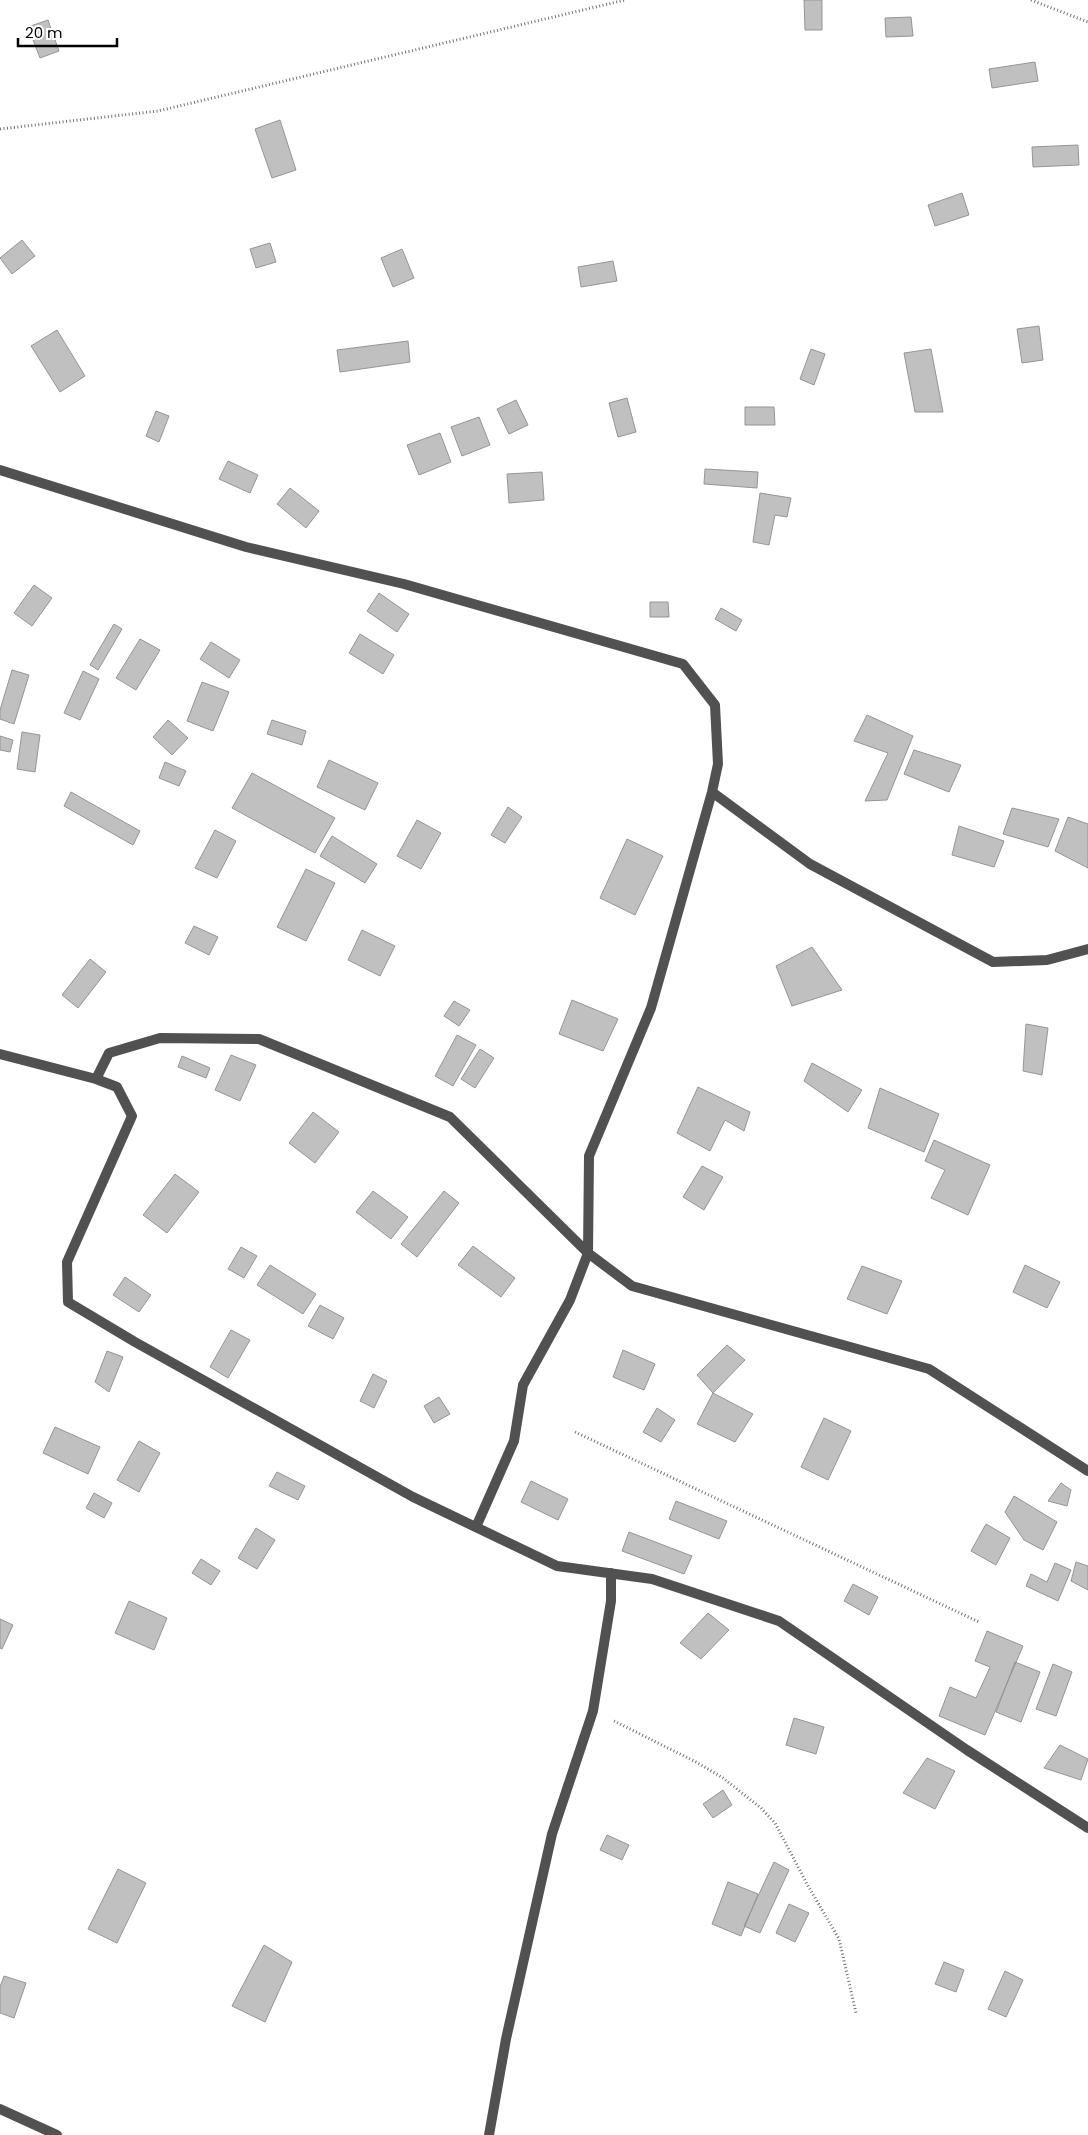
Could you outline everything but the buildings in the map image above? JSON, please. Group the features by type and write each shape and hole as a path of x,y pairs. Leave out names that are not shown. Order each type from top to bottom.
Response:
{"street":[{"path":"0,470 246,547 404,584 683,664 715,705 718,764 712,792 650,1008 589,1156 588,1253 570,1300 523,1385 514,1441 476,1527"},
{"path":"712,792 810,864 993,962 1047,960 1088,949"},
{"path":"96,1079 109,1053 160,1038 259,1039 450,1118 588,1253 632,1286 929,1370 1088,1471"},
{"path":"0,1054 96,1079 118,1087 132,1116 67,1262 68,1302 135,1342 413,1498 557,1566 652,1579 779,1621 967,1750 1088,1828"},
{"path":"488,2135 506,2039 552,1834 593,1711 611,1601 611,1573"},
{"path":"0,2109 57,2135"}],"path":[{"path":"0,128 158,111 624,0"},
{"path":"1031,0 1088,22"},
{"path":"575,1432 979,1622"},
{"path":"593,1711 696,1762 723,1778 761,1808 774,1822 839,1939 856,2013"}]}
